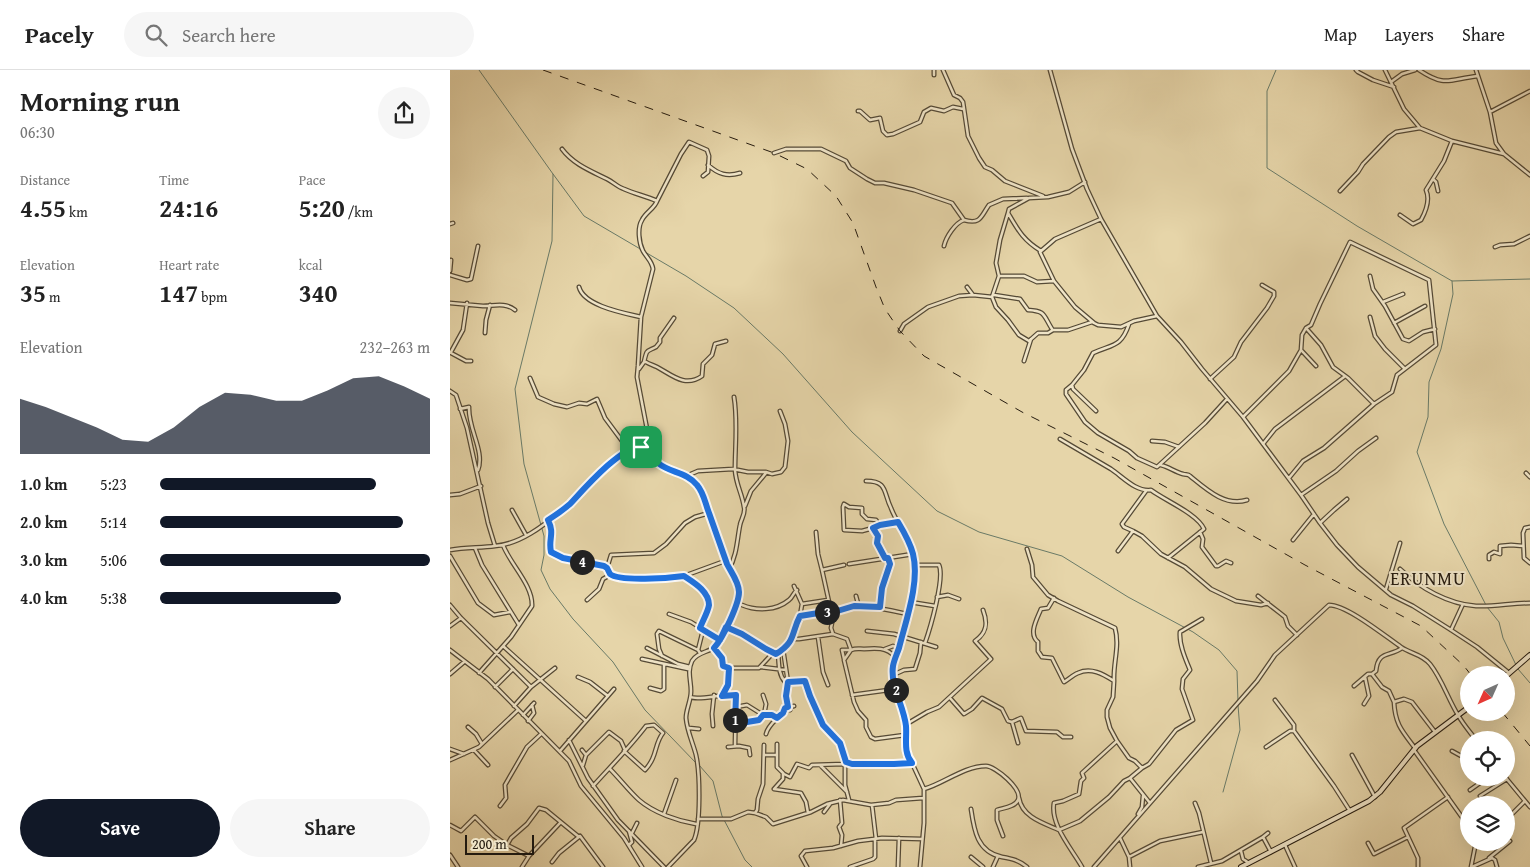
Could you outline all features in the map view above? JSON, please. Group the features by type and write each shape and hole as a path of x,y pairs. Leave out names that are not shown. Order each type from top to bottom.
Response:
{"street":[{"path":"943,70 954,95 963,102 968,136 985,168 992,170 1005,181 1048,197 1068,192 1085,182"},
{"path":"1050,70 1072,149 1101,219 1157,316 1243,417 1289,478 1320,524 1358,567 1392,595 1413,606 1477,647 1499,666"},
{"path":"1356,70 1373,80 1394,87"},
{"path":"1385,70 1404,109 1420,128 1452,141 1504,154"},
{"path":"1391,82 1402,74 1417,70 1436,80 1451,82 1478,76"},
{"path":"1477,70 1490,112 1496,143 1504,154 1530,175"},
{"path":"1490,112 1530,91"},
{"path":"858,111 870,120 880,118 883,131 887,135 920,122 924,112 931,108 944,111 953,107 963,109"},
{"path":"1340,191 1389,137 1396,132 1420,128"},
{"path":"1400,215 1413,224 1421,220 1425,212 1428,195 1426,190 1444,162 1452,141"},
{"path":"641,447 647,429 637,377 641,318 653,269 652,264 642,249 640,241 641,224 642,220 655,207 681,154 689,142 708,150 710,156 708,172 703,176"},
{"path":"562,149 571,160 581,164 594,174 624,189 657,201"},
{"path":"774,153 786,149 821,149 846,162 850,168 867,180 914,190 952,203 964,220 971,222 984,215 989,204 1003,199 1043,196"},
{"path":"708,164 721,174 730,176 740,173"},
{"path":"1433,179 1436,182 1438,191"},
{"path":"1029,198 1010,208 1008,213 1000,240 996,263 999,276 993,296 996,307 1019,335 1029,341 1032,340"},
{"path":"1008,213 1018,232 1025,240 1041,251 1041,255 1054,282 1075,307 1092,322 1098,325 1121,327 1134,321 1157,316"},
{"path":"1041,251 1055,239 1101,219"},
{"path":"944,246 956,225 964,220"},
{"path":"1495,247 1514,244 1530,236"},
{"path":"1243,417 1289,371 1301,350 1302,334 1311,325 1350,242 1430,280 1436,345 1397,375 1392,392 1374,404 1324,448 1303,461 1289,478"},
{"path":"451,260 450,273 466,280 471,279 478,246"},
{"path":"999,276 1024,276 1037,282 1054,282"},
{"path":"1370,276 1373,289 1383,302 1399,334 1406,341 1423,332 1435,329"},
{"path":"1210,379 1234,357 1241,342 1274,296 1274,292 1262,285"},
{"path":"579,287 580,293 597,304 641,318"},
{"path":"967,287 973,295"},
{"path":"1383,302 1404,294"},
{"path":"900,331 904,324 928,307 958,296 973,295 1020,299 1028,310 1036,310 1043,314 1053,330"},
{"path":"450,303 511,306 515,310"},
{"path":"467,303 463,330 450,352 466,361 471,361"},
{"path":"485,333 490,305"},
{"path":"1394,323 1425,306"},
{"path":"1370,317 1375,336 1404,368"},
{"path":"638,371 644,362 646,351 649,348 656,347 674,318"},
{"path":"1024,361 1035,334 1048,333 1053,330 1068,330 1092,322"},
{"path":"1129,324 1126,332 1115,345 1093,353 1084,370 1066,390 1067,397 1085,422 1098,434 1153,467 1157,467 1228,399"},
{"path":"1306,328 1321,346 1333,367 1374,404"},
{"path":"644,362 677,379 688,381 702,376 703,364 712,355 715,344 726,341"},
{"path":"1301,350 1316,366"},
{"path":"1263,444 1275,429 1344,377"},
{"path":"530,378 538,397 554,404 567,407 579,403 586,404 597,399 605,418 628,449"},
{"path":"1072,385 1073,389 1096,410"},
{"path":"450,390 456,395 478,472 488,523 496,546"},
{"path":"734,397 737,415 735,469 737,485 745,507"},
{"path":"460,409 469,407 471,428 480,455 478,472"},
{"path":"690,477 694,472 702,470 735,469 772,474 781,472 785,467 788,441 780,411"},
{"path":"1301,495 1336,471 1360,449 1376,438"},
{"path":"1060,439 1130,483 1146,491 1151,490 1166,501 1191,514 1203,526 1204,529 1168,558"},
{"path":"1152,442 1165,442 1176,447 1180,446"},
{"path":"450,550 496,546 514,542 541,526 564,508 628,449 636,446 646,449 659,464 690,477 702,493 729,569 737,584 739,595 720,640 714,648 699,652 659,631 657,634 662,656"},
{"path":"1161,465 1189,475 1200,485 1218,496 1234,501 1247,500"},
{"path":"729,569 733,563 740,524 751,490 766,472"},
{"path":"1526,473 1530,477"},
{"path":"866,481 881,483 890,508 907,537 915,565 910,602 893,666 893,675 906,724 906,751 924,789 924,823 920,867"},
{"path":"450,495 460,494 481,486"},
{"path":"1146,491 1122,524 1124,527 1142,536 1168,558 1185,567 1211,588 1228,598 1261,605 1268,603"},
{"path":"1320,524 1347,499"},
{"path":"880,525 876,520 867,519 862,514 862,508 850,507 844,504 842,507 844,530 862,531 898,522"},
{"path":"512,510 526,535"},
{"path":"709,513 695,517 686,523 666,544 654,553 611,555 607,568 610,574 622,579 664,578 684,576 726,561"},
{"path":"1293,540 1314,514"},
{"path":"548,520 553,532 550,548 553,554 607,568"},
{"path":"1530,527 1525,528 1523,533 1524,558 1530,564"},
{"path":"873,528 878,536 877,543 890,564 882,588 880,607"},
{"path":"816,532 818,554 828,600 833,612 831,628 833,634"},
{"path":"1118,551 1133,532"},
{"path":"1200,532 1203,536 1202,547 1216,566 1226,561 1231,564"},
{"path":"1386,589 1400,543"},
{"path":"1489,559 1489,555 1494,552 1500,554 1500,546 1511,544 1523,546"},
{"path":"479,673 511,637 532,606 532,597 503,545"},
{"path":"475,548 482,565 519,625"},
{"path":"1027,549 1032,565 1033,577 1048,595 1116,628 1118,639 1113,698 1108,706 1107,717 1110,728 1128,758 1142,768"},
{"path":"849,564 913,554"},
{"path":"450,556 481,605 494,615 510,612"},
{"path":"822,570 844,565"},
{"path":"893,675 904,670 915,669 923,643 931,626 939,589 940,567 915,565"},
{"path":"1400,569 1412,581 1434,593 1463,604 1478,606 1530,602"},
{"path":"587,600 599,589 603,579 610,574"},
{"path":"684,576 698,586 709,606 700,628"},
{"path":"760,667 773,653 783,649 792,639 802,604 794,586"},
{"path":"742,605 754,610 772,608 787,601 796,590"},
{"path":"936,597 948,595 959,599"},
{"path":"856,596 859,606"},
{"path":"1258,596 1285,618 1288,626 1297,635"},
{"path":"1054,598 1048,608 1041,609 1033,634 1034,639 1038,642 1038,651 1042,657 1052,658 1064,682 1081,672 1089,671 1102,673 1114,681"},
{"path":"802,604 828,600"},
{"path":"910,602 935,606"},
{"path":"1094,867 1257,681 1275,655 1331,604 1366,621 1402,648 1420,655 1431,665 1458,716 1469,731"},
{"path":"1451,630 1463,604"},
{"path":"450,605 532,687"},
{"path":"800,616 833,612 859,606 880,607 907,614"},
{"path":"906,724 940,706 991,659 975,641 984,631 987,620 983,610"},
{"path":"670,614 691,622 720,640"},
{"path":"450,626 461,618"},
{"path":"924,789 934,786 960,772 988,766 1010,780 1017,791 1020,806 1031,817 1059,830 1080,821 1109,797 1124,781 1149,764 1176,730 1193,720 1192,712 1188,707 1182,689 1183,679 1190,670 1179,638 1180,632 1202,619"},
{"path":"726,627 752,639 773,653"},
{"path":"668,867 694,840 696,835 698,819 698,769 688,728 687,712 691,697 689,668 699,652 703,630"},
{"path":"868,631 901,636 936,647"},
{"path":"792,639 799,640 833,634 847,640 851,650"},
{"path":"818,637 823,672 828,685"},
{"path":"503,646 586,721"},
{"path":"886,650 893,646 899,648"},
{"path":"895,659 894,655 886,650 870,647 842,650 852,695 858,711 866,720 866,727 872,739 906,735"},
{"path":"647,648 689,668"},
{"path":"714,648 722,658 723,666 729,668 748,669 760,667 786,670"},
{"path":"1354,686 1365,676 1376,671 1377,662 1382,656 1402,648"},
{"path":"783,649 788,682 786,696 789,709"},
{"path":"450,650 488,679 569,760 581,786 629,845 642,867"},
{"path":"844,660 851,650"},
{"path":"778,652 779,670 783,680 788,682 805,681 823,725 840,743 845,763 847,792 850,800"},
{"path":"1515,668 1530,655"},
{"path":"642,659 689,668"},
{"path":"450,674 464,662"},
{"path":"650,688 661,691 664,689 664,664"},
{"path":"514,706 532,687 555,668"},
{"path":"722,696 728,685 729,668"},
{"path":"495,687 513,669"},
{"path":"1372,674 1382,687 1388,691 1394,702 1394,714 1398,727 1460,814"},
{"path":"1364,704 1369,696 1365,676"},
{"path":"578,677 590,682 608,696"},
{"path":"560,751 614,689"},
{"path":"852,695 896,689"},
{"path":"691,697 698,699 736,695 735,746"},
{"path":"735,724 759,720 763,715 766,704 762,695"},
{"path":"713,726 714,696"},
{"path":"950,698 959,710 966,714 982,698 1002,709 1008,721 1012,722 1018,743"},
{"path":"1394,702 1404,699 1412,702 1435,732"},
{"path":"1275,700 1294,725 1294,731 1350,811"},
{"path":"523,715 533,704 534,713 528,721"},
{"path":"736,707 747,704 763,715 772,715 777,718"},
{"path":"766,734 768,728 783,713 785,708 789,709 794,706"},
{"path":"450,760 474,750 518,710"},
{"path":"1241,867 1350,811 1375,796 1415,749 1458,716"},
{"path":"1012,722 1021,718 1026,731 1057,732 1063,737 1071,737"},
{"path":"729,723 732,724 735,720"},
{"path":"583,765 586,755 610,732 621,741 624,750 645,770 654,758 659,738 663,733 654,725 646,726 624,750 610,768 593,786"},
{"path":"468,727 476,734 482,744"},
{"path":"688,728 699,729"},
{"path":"1266,747 1290,731 1294,731"},
{"path":"500,806 506,798 505,785 527,747 541,734"},
{"path":"569,740 593,786 618,820 657,862 664,867"},
{"path":"1082,867 1059,830 1053,807 1054,803 1064,801 1079,794 1081,781 1084,778 1082,774 1117,741"},
{"path":"777,744 777,767 783,773 790,776 797,764 809,768 812,765 845,763 912,763"},
{"path":"755,813 763,784 764,745"},
{"path":"728,747 749,748 750,755"},
{"path":"450,750 466,754"},
{"path":"474,750 488,765"},
{"path":"582,750 586,755"},
{"path":"1452,750 1460,755"},
{"path":"456,752 457,756"},
{"path":"764,755 776,755"},
{"path":"1352,755 1375,796"},
{"path":"820,765 847,792"},
{"path":"610,768 641,802 650,808 696,824"},
{"path":"783,773 783,779 774,789 802,793 808,813"},
{"path":"1130,778 1150,803"},
{"path":"664,814 676,780"},
{"path":"1470,790 1476,786"},
{"path":"1480,796 1495,786"},
{"path":"1513,786 1530,807"},
{"path":"1137,818 1142,807 1143,796"},
{"path":"1418,867 1418,858 1404,830 1405,826 1448,797"},
{"path":"698,819 731,819 748,812 766,817 773,824 840,800 850,800 872,805 889,803 896,800 923,798"},
{"path":"1004,836 998,820 997,810 1015,804 1019,798"},
{"path":"840,800 842,823 839,827 842,835 841,846"},
{"path":"1515,811 1524,802"},
{"path":"824,812 831,803"},
{"path":"1195,803 1210,863"},
{"path":"850,867 875,857 872,805"},
{"path":"507,845 511,838 527,824 540,808 546,810 583,839 603,867"},
{"path":"971,808 972,824 976,838 987,850 998,856 1019,860 1027,867"},
{"path":"450,825 461,831 475,817 494,836 529,856"},
{"path":"522,867 529,856 560,822"},
{"path":"632,833 636,823"},
{"path":"626,828 632,842 629,845"},
{"path":"1129,857 1160,841 1203,832"},
{"path":"1198,867 1222,861 1268,833"},
{"path":"552,862 559,853 569,847 579,837"},
{"path":"1262,837 1272,852"},
{"path":"1368,842 1374,854 1408,837"},
{"path":"898,838 898,867"},
{"path":"1120,838 1129,857 1130,867"},
{"path":"807,867 801,856 804,851 875,839 922,839"},
{"path":"1284,845 1295,867"},
{"path":"1241,850 1243,859 1249,863"},
{"path":"1471,867 1474,851"},
{"path":"1471,867 1488,859 1498,851"},
{"path":"450,855 458,867"},
{"path":"971,856 983,867"},
{"path":"993,867 998,856"},
{"path":"1488,859 1493,859 1497,867"}],"waterway":[{"path":"479,70 553,174 552,241 515,389 524,464 544,536 544,555 541,570 550,589 573,619 613,662 645,710 696,763"},
{"path":"1276,70 1267,91 1267,168 1357,226 1452,281 1530,279"},
{"path":"553,174 584,216 642,250"},
{"path":"645,252 686,276 734,308 783,354 852,432 937,511 979,532 1062,556 1128,597 1193,632 1219,650 1237,671 1238,701"},
{"path":"1452,281 1453,294 1441,349 1429,382 1428,417 1417,452 1444,524 1487,607 1499,622 1503,638 1516,665"},
{"path":"1518,669 1530,683"},
{"path":"1223,792 1240,730 1238,705"},
{"path":"699,765 713,781 722,816 745,860 752,867"}],"railway":[{"path":"543,70 774,153 807,169 836,196 853,223 885,309 900,331 924,356 1022,412 1114,458 1305,565 1421,626 1464,666"},
{"path":"1509,721 1530,746"}],"district":[{"name":"ERUNMU","path":"1428,579"}],"route":[{"path":"641,447 636,446 620,455 570,503 548,520 553,532 550,542 551,552 558,557 604,566 614,577 622,579 684,576 703,591 709,606 700,628 720,640 726,627 752,639 776,654 792,639 800,616 834,612 854,606 880,607 882,588 890,564 877,543 878,536 873,528 898,522 907,537 915,565 910,602 893,666 899,702 906,724 906,751 912,763 852,764 846,762 840,743 823,725 805,681 788,682 786,696 788,707 777,718 772,715 763,715 759,720 735,724 736,695 722,696 728,685 729,668 724,668 722,658 714,648 720,640 729,620 733,612 739,595 739,589 715,533 706,501 698,485 690,477 659,464 646,449 641,447"}]}
